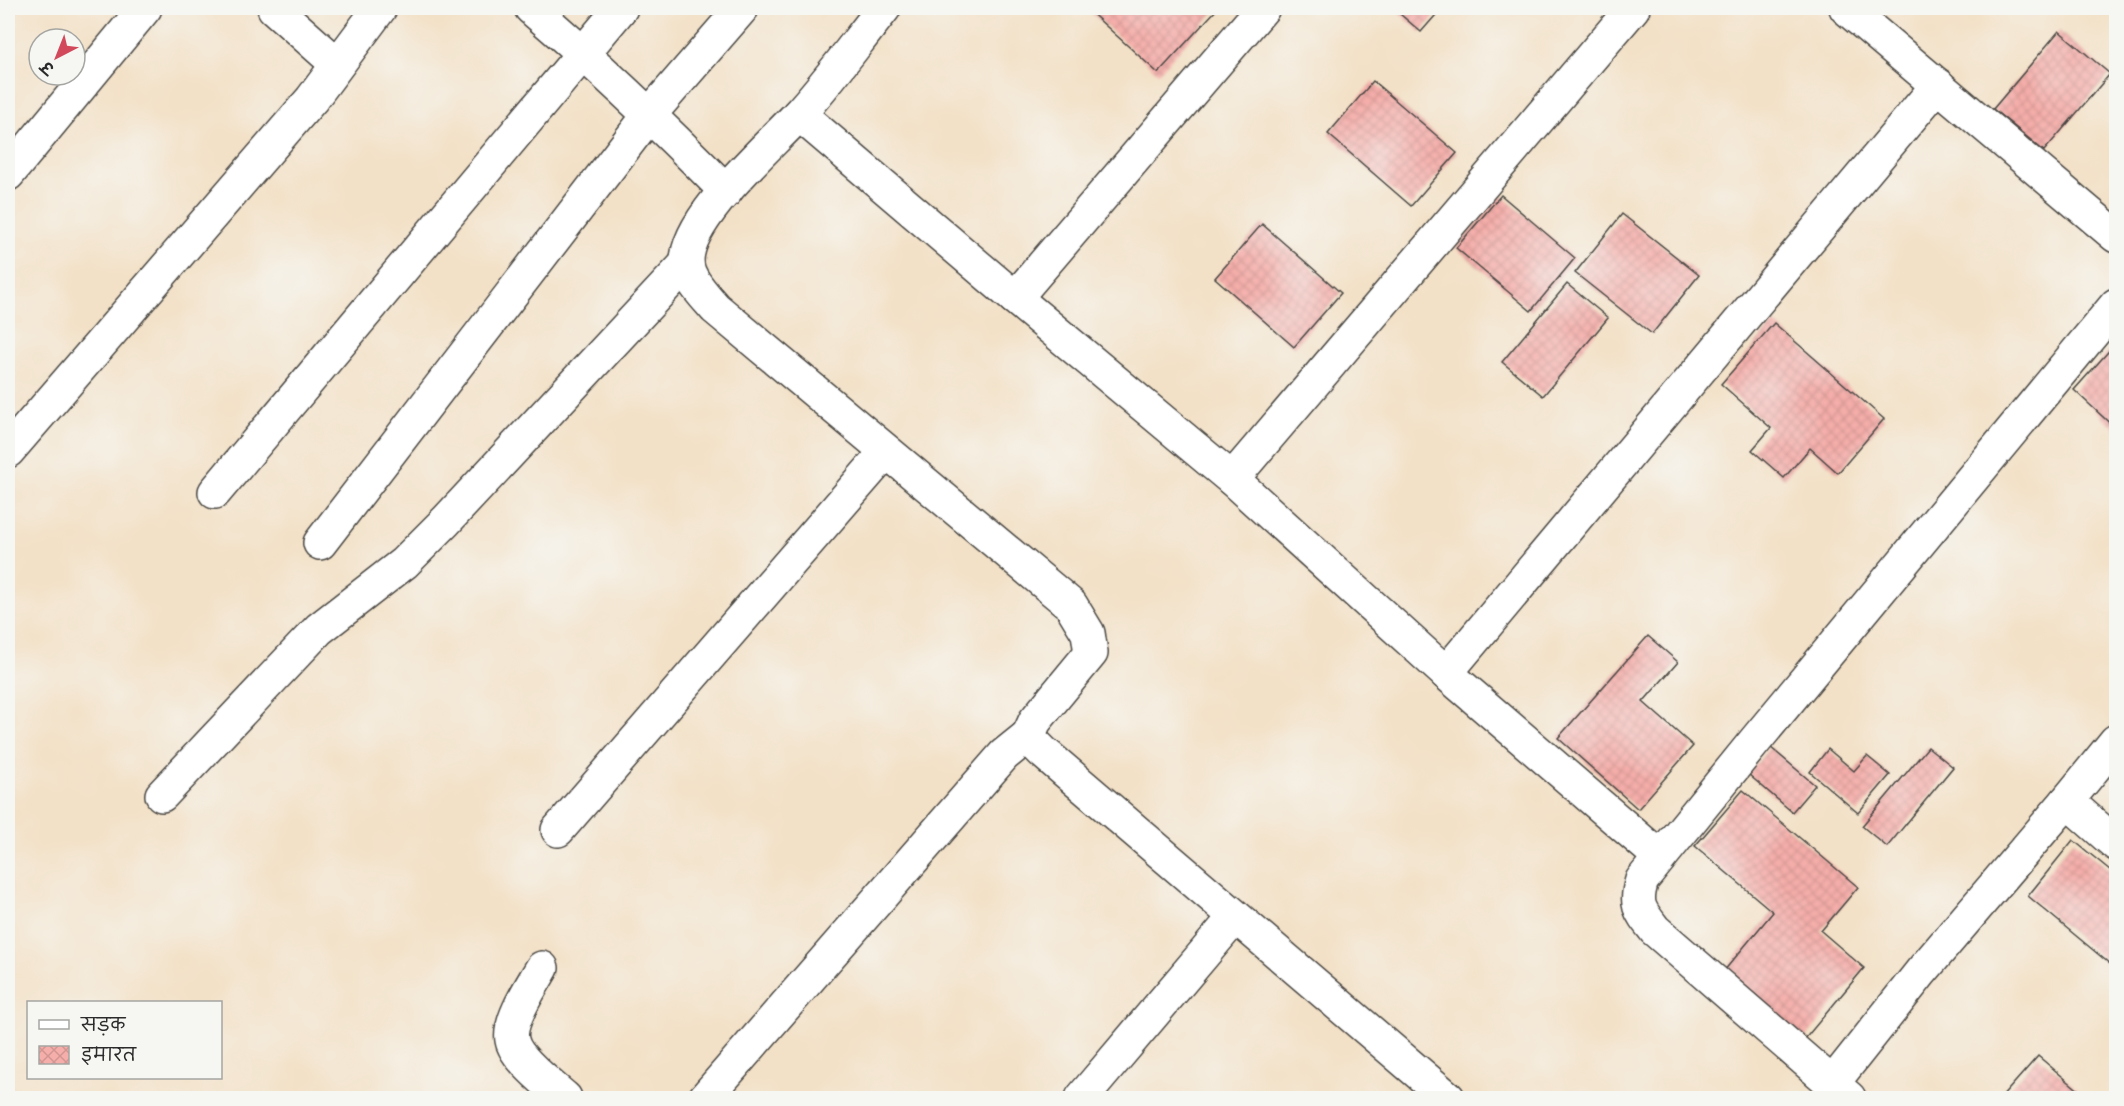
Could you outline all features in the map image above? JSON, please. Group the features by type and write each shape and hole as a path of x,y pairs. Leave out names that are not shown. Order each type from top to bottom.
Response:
{"street":[{"path":"8,174 145,8"},
{"path":"274,8 337,64"},
{"path":"8,451 312,99 380,8"},
{"path":"531,8 650,114 726,191"},
{"path":"215,492 621,8"},
{"path":"321,543 650,114 742,8"},
{"path":"162,795 319,629 404,563 446,521 687,263 696,231 726,191 799,114 884,8"},
{"path":"1015,298 1263,8"},
{"path":"1232,479 1633,8"},
{"path":"1845,8 2116,236"},
{"path":"1446,673 1938,85"},
{"path":"799,114 1232,479 1446,673 1660,857"},
{"path":"687,263 695,284 715,308 1071,605 1088,633 1091,653 1035,721 1030,734 1004,755 705,1098"},
{"path":"2116,305 1642,880 1637,895 1641,912 1655,930 1840,1091 1921,972 2116,741"},
{"path":"558,830 886,452"},
{"path":"1030,734 1033,742 1043,752 1448,1098"},
{"path":"2067,801 2116,844"},
{"path":"1082,1098 1235,916"},
{"path":"542,968 516,1015 512,1040 522,1059 565,1098"}],"building":[{"path":"1086,8 1218,8 1158,73"},
{"path":"1393,8 1442,8 1421,32"},
{"path":"2059,31 2110,74 2044,151 1993,109"},
{"path":"1373,81 1457,153 1411,206 1328,134"},
{"path":"1501,195 1575,258 1531,311 1456,248"},
{"path":"1622,214 1699,275 1652,334 1575,273"},
{"path":"1262,224 1341,293 1294,347 1215,278"},
{"path":"1567,284 1608,318 1543,396 1502,362"},
{"path":"1774,323 1884,419 1838,473 1810,448 1784,478 1752,450 1771,428 1721,384"},
{"path":"2116,343 2116,429 2074,390"},
{"path":"1648,636 1678,662 1643,702 1693,746 1638,809 1558,738"},
{"path":"1770,747 1815,785 1792,812 1748,774"},
{"path":"1928,747 1953,767 1887,847 1862,826"},
{"path":"1828,749 1854,771 1867,756 1890,775 1858,813 1810,772"},
{"path":"1743,790 1858,887 1821,931 1864,968 1804,1040 1724,971 1773,912 1695,846"},
{"path":"2073,840 2116,875 2116,969 2028,896"},
{"path":"2038,1056 2088,1098 2001,1098"}]}
